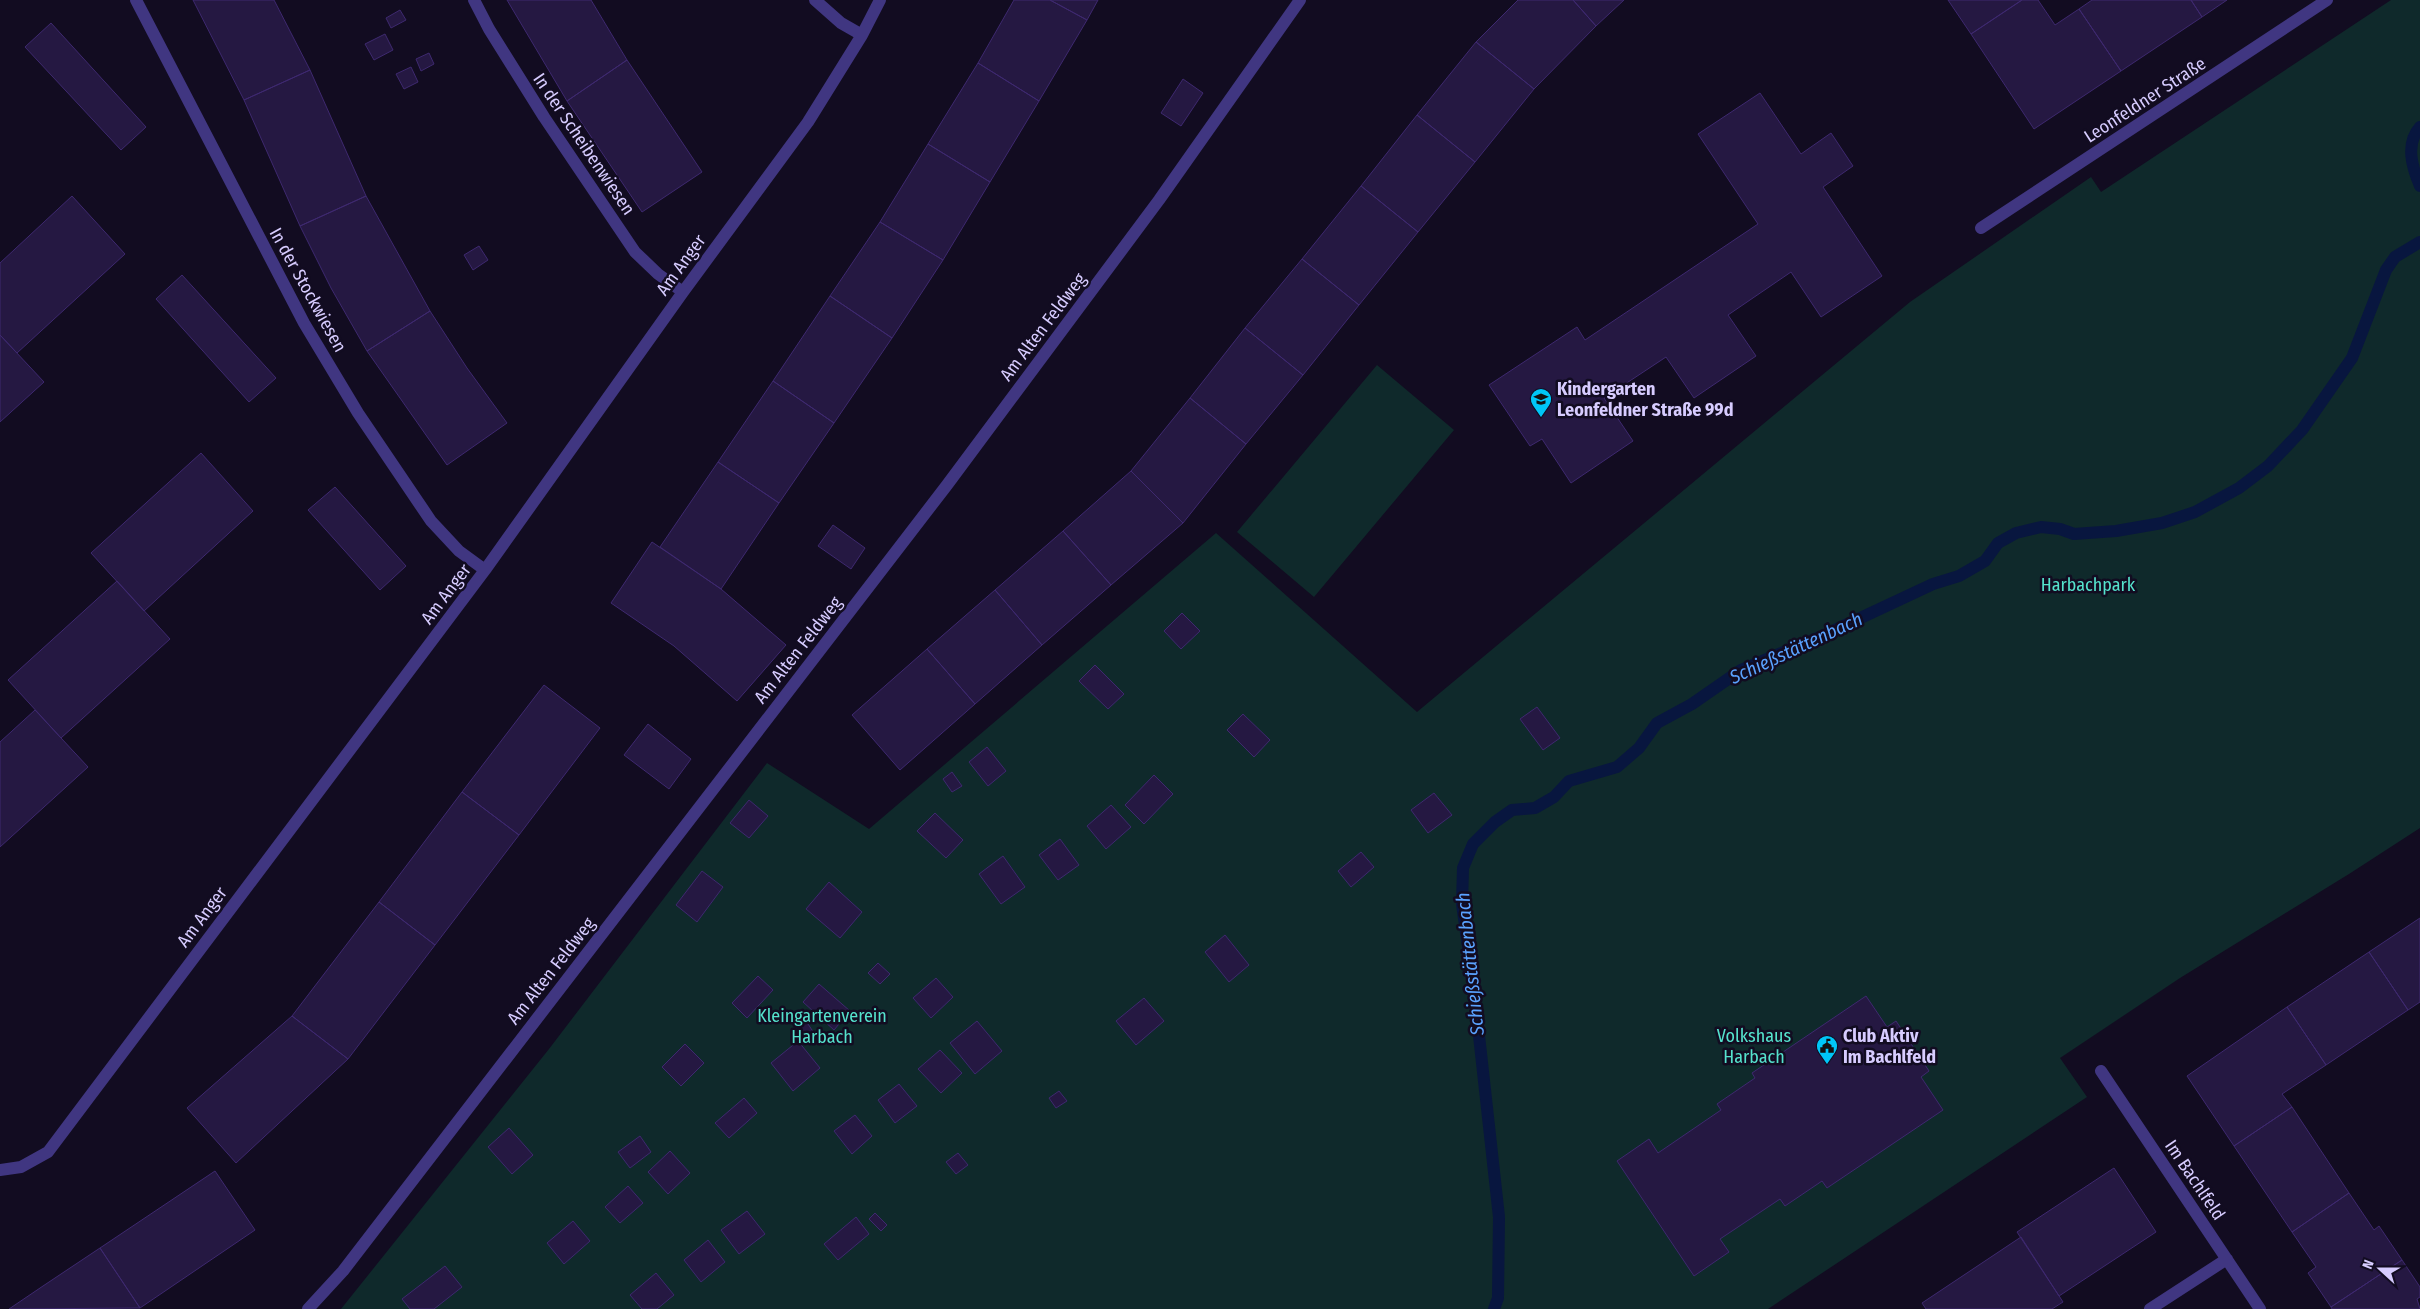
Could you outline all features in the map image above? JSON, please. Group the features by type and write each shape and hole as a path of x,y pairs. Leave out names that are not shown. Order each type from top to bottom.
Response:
{"street":[{"name":"In der Stockwiesen","path":"136,0 304,323 358,414 431,521 458,551 486,570"},
{"name":"In der Scheibenwiesen","path":"474,0 489,28 544,117 635,252 658,274 682,292"},
{"path":"816,0 841,23 862,35"},
{"name":"Am Anger","path":"0,1170 21,1167 48,1152 486,570 682,292 808,122 862,35 880,0"},
{"name":"Am Alten Feldweg","path":"308,1309 348,1263 947,486 1159,200 1300,0"},
{"name":"Leonfeldner Straße","path":"1981,228 2327,0"},
{"name":"Im Bachlfeld","path":"2101,1071 2260,1309"},
{"path":"2150,1309 2227,1259"}],"green space":[{"path":"2391,0 2420,0 2420,828 2180,978 2060,1058 2087,1097 1768,1309 341,1309 549,1049 767,763 869,829 1216,533 1417,712 1910,302 2091,177 2101,192"},
{"path":"1377,365 1454,430 1314,597 1237,532"}],"building":[{"path":"193,0 274,0 310,70 244,100"},
{"path":"507,0 591,0 627,60 567,101"},
{"path":"1014,0 1050,0 1087,20 1039,101 978,63"},
{"path":"1050,0 1098,0 1087,20"},
{"path":"1518,0 1573,0 1596,26 1534,89 1476,42"},
{"path":"1573,0 1624,0 1596,26"},
{"path":"1948,0 2022,0 1971,34"},
{"path":"2022,0 2038,0 2055,25 2079,9 2121,71 2034,129 1971,34"},
{"path":"2092,0 2191,0 2202,17 2121,71 2079,9"},
{"path":"2191,0 2227,0 2202,17"},
{"path":"400,10 406,20 391,28 386,18"},
{"path":"51,23 146,127 121,150 25,47"},
{"path":"385,34 393,50 374,60 365,44"},
{"path":"1476,42 1534,89 1475,162 1417,115"},
{"path":"429,53 434,64 421,71 416,59"},
{"path":"627,60 702,172 642,212 567,101"},
{"path":"978,63 1039,101 990,182 928,144"},
{"path":"411,67 418,82 404,89 396,74"},
{"path":"310,70 366,196 300,226 244,100"},
{"path":"1183,79 1203,93 1181,126 1161,113"},
{"path":"1760,93 1801,154 1831,133 1853,166 1823,187 1882,276 1821,317 1791,272 1728,315 1756,356 1694,398 1666,357 1604,398 1633,441 1571,483 1542,439 1530,446 1489,385 1577,327 1585,340 1758,224 1698,134"},
{"path":"1417,115 1475,162 1418,232 1361,186"},
{"path":"928,144 990,182 943,260 880,222"},
{"path":"1361,186 1418,232 1359,305 1302,259"},
{"path":"72,196 125,254 17,353 0,335 0,263"},
{"path":"366,196 430,311 367,351 331,288 300,226"},
{"path":"880,222 943,260 892,338 830,296"},
{"path":"479,246 488,260 473,270 464,255"},
{"path":"1302,259 1359,305 1303,375 1245,328"},
{"path":"182,275 276,378 249,402 156,299"},
{"path":"830,296 892,338 834,423 773,381"},
{"path":"430,311 467,368 507,423 447,465 367,351"},
{"path":"1245,328 1303,375 1246,444 1190,398"},
{"path":"0,335 44,382 0,422"},
{"path":"773,381 834,423 779,503 718,462"},
{"path":"1190,398 1246,444 1183,523 1131,471"},
{"path":"201,453 253,511 144,611 91,553"},
{"path":"718,462 779,503 721,589 660,547"},
{"path":"1131,471 1183,523 1111,585 1063,531"},
{"path":"335,487 406,566 380,590 308,510"},
{"path":"833,525 865,548 851,569 818,546"},
{"path":"1063,531 1111,585 1042,645 995,590"},
{"path":"652,542 721,589 786,645 737,701 674,646 611,603"},
{"path":"117,581 170,639 61,738 8,680"},
{"path":"995,590 1042,645 975,704 927,649"},
{"path":"1182,613 1200,631 1181,649 1164,631"},
{"path":"927,649 975,704 900,770 852,715"},
{"path":"1095,665 1124,694 1108,709 1079,681"},
{"path":"544,685 600,728 519,835 462,792"},
{"path":"1537,707 1560,738 1543,750 1520,719"},
{"path":"35,710 88,767 0,847 0,742"},
{"path":"1243,714 1270,740 1254,757 1227,730"},
{"path":"648,724 691,759 669,789 624,755"},
{"path":"987,747 1006,771 988,786 969,762"},
{"path":"952,772 962,786 952,792 943,779"},
{"path":"1154,775 1173,794 1144,824 1125,805"},
{"path":"462,792 519,835 435,945 379,902"},
{"path":"1434,793 1452,815 1428,833 1411,810"},
{"path":"749,800 768,816 749,838 730,823"},
{"path":"1111,805 1131,827 1106,849 1087,826"},
{"path":"935,813 963,840 946,858 917,831"},
{"path":"1060,839 1079,865 1058,880 1039,855"},
{"path":"1361,852 1374,867 1351,887 1338,871"},
{"path":"1003,856 1025,887 1001,904 979,874"},
{"path":"702,871 723,887 697,922 676,905"},
{"path":"829,882 862,912 840,938 806,909"},
{"path":"379,902 435,945 348,1059 292,1016"},
{"path":"2420,918 2420,1002 2408,1010 2369,952"},
{"path":"1225,935 1249,965 1229,982 1205,952"},
{"path":"2369,952 2408,1010 2326,1065 2287,1007"},
{"path":"878,963 890,974 880,984 868,973"},
{"path":"758,976 773,990 747,1018 732,1003"},
{"path":"936,978 953,997 931,1018 913,998"},
{"path":"819,984 850,1011 834,1030 803,1002"},
{"name":"Volkshaus Harbach","path":"1866,996 1887,1027 1896,1021 1929,1071 1921,1077 1943,1110 1827,1188 1822,1181 1785,1206 1780,1199 1720,1239 1729,1252 1694,1276 1617,1161 1649,1139 1658,1153 1721,1110 1717,1104 1755,1078 1752,1073"},
{"path":"1144,998 1164,1021 1136,1045 1116,1021"},
{"path":"2287,1007 2326,1065 2282,1094 2292,1107 2234,1146 2187,1076"},
{"path":"292,1016 348,1059 236,1163 187,1108"},
{"path":"806,1021 816,1036 807,1041 798,1026"},
{"path":"977,1021 1002,1051 975,1074 950,1043"},
{"path":"798,1041 820,1068 793,1091 771,1063"},
{"path":"685,1044 704,1063 681,1086 662,1067"},
{"path":"940,1050 962,1073 941,1093 918,1069"},
{"path":"899,1084 917,1106 895,1123 878,1100"},
{"path":"1059,1091 1067,1101 1056,1108 1049,1098"},
{"path":"744,1098 757,1113 729,1138 715,1123"},
{"path":"2292,1107 2349,1193 2292,1232 2234,1146"},
{"path":"855,1115 872,1136 852,1154 834,1131"},
{"path":"509,1128 533,1155 512,1174 488,1147"},
{"path":"640,1136 651,1152 630,1168 618,1152"},
{"path":"670,1151 690,1173 668,1194 648,1172"},
{"path":"958,1153 968,1165 956,1174 946,1162"},
{"path":"2114,1168 2156,1232 2059,1296 2017,1232"},
{"path":"215,1171 255,1230 140,1308 100,1248"},
{"path":"628,1186 643,1203 620,1223 605,1207"},
{"path":"2349,1193 2374,1230 2379,1226 2402,1260 2331,1307 2308,1273 2316,1267 2292,1232"},
{"path":"747,1211 765,1234 739,1254 721,1230"},
{"path":"875,1213 887,1225 881,1231 869,1219"},
{"path":"856,1217 869,1234 838,1260 824,1244"},
{"path":"573,1221 590,1241 564,1264 547,1243"},
{"path":"2021,1237 2063,1302 2052,1309 1926,1309 1922,1303"},
{"path":"708,1240 725,1262 701,1282 684,1260"},
{"path":"100,1248 140,1308 9,1309 43,1286"},
{"path":"2402,1260 2420,1287 2420,1297 2417,1299 2420,1309 2332,1309 2331,1307"},
{"path":"445,1266 462,1287 434,1309 410,1309 402,1299"},
{"path":"656,1273 674,1295 657,1309 642,1309 630,1295"}],"waterway":[{"name":"Schießstättenbach","path":"2420,127 2415,134 2411,148 2411,156 2420,186"},
{"name":"Schießstättenbach","path":"1494,1309 1498,1298 1499,1217 1474,990 1462,904 1463,868 1473,844 1495,822 1512,810 1535,808 1554,797 1569,781 1617,767 1639,748 1657,723 1692,704 1741,670 1822,636 1933,584 1959,576 1985,561 1998,543 2016,533 2041,527 2060,529 2074,534 2116,531 2162,523 2195,512 2239,488 2268,466 2302,430 2352,358 2386,270 2395,257 2420,242"}],"place":[{"name":"Kindergarten Leonfeldner Straße 99d","path":"1541,418"},
{"name":"Club Aktiv Im Bachlfeld","path":"1827,1065"}],"park label":[{"name":"Harbachpark","path":"2088,585"},
{"name":"Kleingartenverein Harbach","path":"822,1026"}]}
